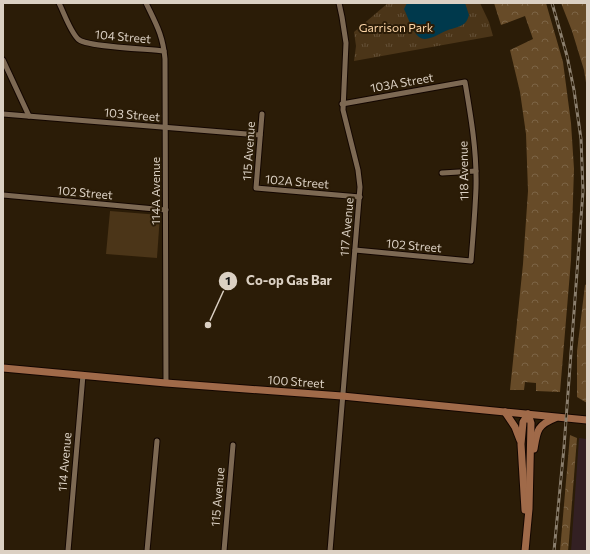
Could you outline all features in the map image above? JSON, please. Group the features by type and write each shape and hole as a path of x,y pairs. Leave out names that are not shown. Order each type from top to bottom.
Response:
{"main road":[{"name":"100 Street","path":"3,368 166,383 342,396 587,420"},
{"path":"505,412 515,427 521,444"},
{"path":"528,414 532,423 529,509 525,550 524,487 521,444 522,422 528,414"},
{"path":"530,482 539,427 546,421 557,417"}],"street":[{"name":"104 Street","path":"59,3 77,39 81,42 164,51"},
{"name":"114A Avenue","path":"146,3 161,34 164,51 166,383"},
{"name":"117 Avenue","path":"330,551 360,197 358,170 344,119 342,104 346,43 338,3"},
{"path":"3,60 29,116"},
{"name":"103A Street","path":"342,104 465,82"},
{"name":"118 Avenue","path":"465,82 473,135 476,171 471,261"},
{"name":"103 Street","path":"3,114 260,135"},
{"name":"115 Avenue","path":"256,188 262,114"},
{"path":"442,172 476,171"},
{"name":"102A Street","path":"256,188 360,197"},
{"name":"102 Street","path":"3,195 166,210"},
{"name":"102 Street","path":"355,250 471,261"},
{"name":"114 Avenue","path":"68,551 83,375"},
{"path":"147,551 157,441"},
{"name":"115 Avenue","path":"224,551 233,445"}],"shaded area":[{"path":"579,438 587,439 587,551 571,551"}],"green space":[{"name":"Garrison Park","path":"388,3 480,3 489,22 493,36 354,61 356,46 354,32"},
{"path":"494,3 546,3 563,62 571,123 574,169 571,260 560,392 536,391 536,383 525,382 524,390 510,390 523,264 528,191 526,134 520,92 510,50 533,39 525,16 501,25"},
{"path":"561,3 587,3 587,89 584,70 572,31"},
{"path":"110,211 160,215 157,258 106,254"},
{"path":"587,284 587,403 577,397 577,351 585,285"},
{"path":"570,435 577,438 569,541 568,551 560,551"}],"water":[{"path":"407,3 465,3 469,15 466,22 461,26 448,30 434,37 422,39 414,31 410,24 404,9"}],"railway":[{"path":"552,3 567,56 574,90 581,139 583,191 564,447 554,551"}],"place":[{"name":"Co-op Gas Bar","path":"208,325"}]}
